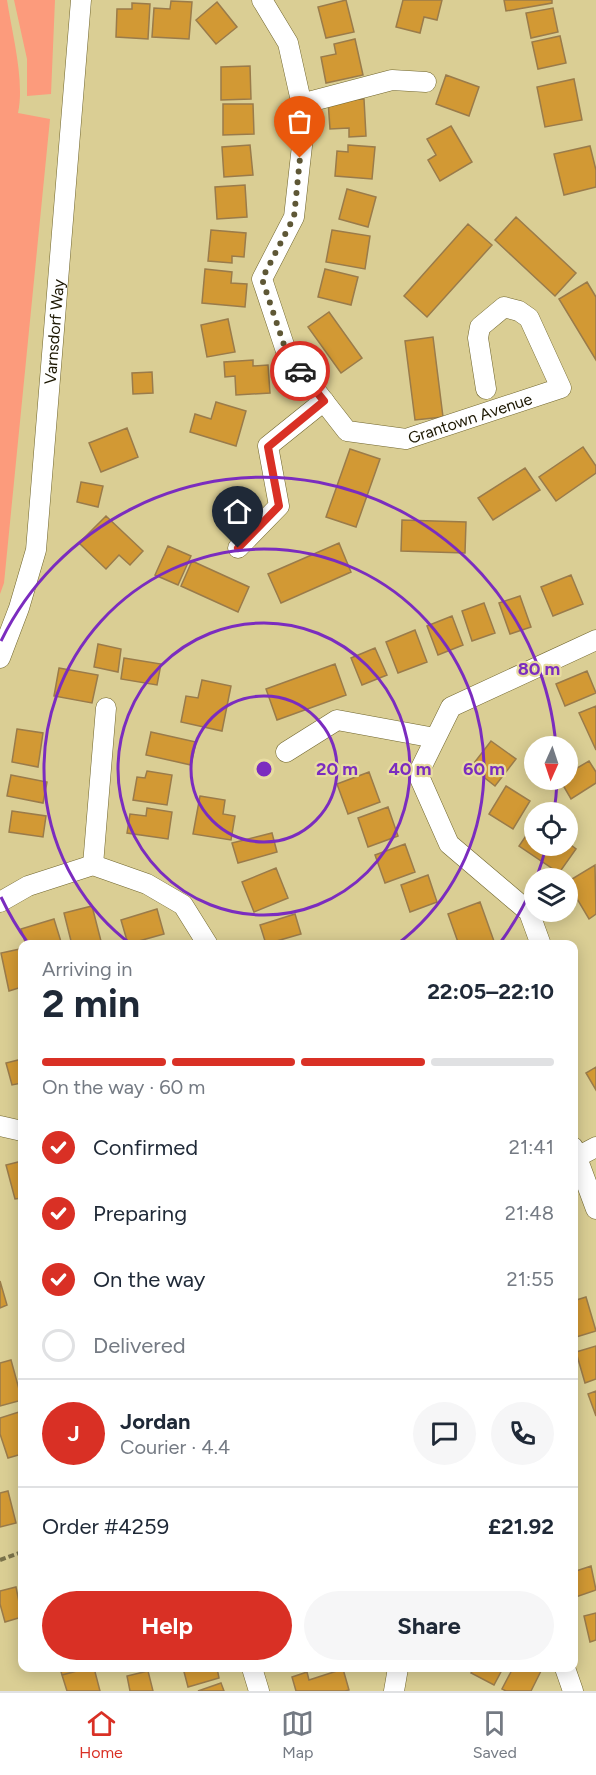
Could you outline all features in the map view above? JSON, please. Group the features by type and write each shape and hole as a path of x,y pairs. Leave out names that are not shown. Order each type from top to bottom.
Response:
{"street":[{"name":"Varnsdorf Way","path":"0,658 20,608 36,550 81,0"},
{"name":"Grantown Avenue","path":"262,0 288,43 304,119 294,217 262,279 287,354 347,431 406,439 561,388 529,318 519,311 504,307 480,327 478,338 486,389"},
{"path":"301,104 392,80 426,82"},
{"path":"238,548 279,506 268,447 324,401"},
{"path":"539,940 529,912 449,844 418,774 451,706 596,640"},
{"path":"93,865 106,708"},
{"path":"286,752 337,720 435,738"},
{"path":"0,902 28,886 93,865 147,884 183,905 205,940"},
{"path":"0,1126 18,1130"},
{"path":"578,1151 596,1147"},
{"path":"578,1160 596,1209"},
{"path":"253,1672 259,1691"},
{"path":"394,1691 397,1672"},
{"path":"566,1672 573,1691"}],"path":[{"path":"0,1560 18,1553"}],"shaded area":[{"path":"0,0 7,0 17,57 20,86 18,113 50,119 4,583 0,594"},
{"path":"14,0 55,0 51,94 27,96 27,59"}],"building":[{"path":"346,0 354,32 326,38 318,7"},
{"path":"403,0 442,0 437,20 424,17 420,33 396,27"},
{"path":"504,0 552,0 552,3 506,11"},
{"path":"171,1 192,2 189,39 152,37 154,8 170,9"},
{"path":"217,2 237,27 216,44 196,20"},
{"path":"132,3 150,4 148,39 116,37 117,9 132,9"},
{"path":"553,8 558,32 531,38 526,13"},
{"path":"560,36 566,63 538,69 532,42"},
{"path":"355,39 363,75 326,83 321,57 336,54 334,44"},
{"path":"250,66 251,99 221,100 221,67"},
{"path":"446,75 479,87 469,116 436,104"},
{"path":"574,79 582,120 545,127 537,87"},
{"path":"364,99 366,136 349,137 349,128 330,129 328,101"},
{"path":"223,104 253,104 254,134 223,135"},
{"path":"451,126 472,162 440,181 428,160 436,155 427,139"},
{"path":"250,145 253,175 224,177 222,147"},
{"path":"348,145 375,147 372,179 335,176 337,151 348,152"},
{"path":"590,146 596,170 596,187 564,195 554,154"},
{"path":"245,185 247,217 217,219 215,187"},
{"path":"347,189 376,197 368,227 339,219"},
{"path":"516,217 576,273 555,296 495,240"},
{"path":"468,224 492,245 427,317 404,296"},
{"path":"211,230 246,233 244,257 232,256 232,263 208,261"},
{"path":"332,230 370,236 365,269 326,262"},
{"path":"205,269 232,272 231,283 247,284 245,307 202,303"},
{"path":"325,269 358,277 351,305 318,297"},
{"path":"587,282 596,297 596,360 559,299"},
{"path":"329,312 362,358 341,373 308,327"},
{"path":"228,319 235,352 207,357 201,325"},
{"path":"433,337 443,417 415,420 405,341"},
{"path":"253,360 253,366 268,365 270,393 236,395 235,376 225,377 224,362"},
{"path":"152,372 153,393 133,394 132,373"},
{"path":"216,402 246,411 236,446 190,432 195,414 211,419"},
{"path":"127,428 138,457 101,472 89,443"},
{"path":"583,447 596,466 596,473 556,501 539,477"},
{"path":"350,449 380,459 356,527 326,517"},
{"path":"525,468 540,490 493,520 478,498"},
{"path":"81,482 103,486 98,507 77,502"},
{"path":"106,516 143,551 130,565 119,555 106,569 79,543"},
{"path":"402,520 466,522 465,553 401,551"},
{"path":"339,543 351,572 281,603 268,574"},
{"path":"168,546 191,556 178,585 155,575"},
{"path":"192,561 249,587 238,612 181,586"},
{"path":"571,575 583,604 553,616 541,587"},
{"path":"520,596 531,627 510,634 499,603"},
{"path":"484,603 495,633 472,641 462,611"},
{"path":"452,616 463,645 438,655 427,626"},
{"path":"415,630 427,662 398,673 386,642"},
{"path":"98,644 121,649 118,672 94,667"},
{"path":"375,648 387,675 362,685 351,658"},
{"path":"124,658 161,664 157,685 121,679"},
{"path":"335,664 346,695 277,720 266,689"},
{"path":"59,668 98,675 92,703 54,696"},
{"path":"587,671 596,693 565,706 556,684"},
{"path":"202,680 231,686 222,731 181,722 186,696 198,698"},
{"path":"596,706 596,750 579,713"},
{"path":"17,729 43,733 38,767 12,762"},
{"path":"151,732 196,742 191,765 146,755"},
{"path":"491,741 516,759 495,786 471,767"},
{"path":"589,761 596,772 596,783 571,799 566,790 578,790 578,768"},
{"path":"147,771 172,775 167,805 133,800 137,777 145,778"},
{"path":"369,772 380,802 348,814 337,784"},
{"path":"11,775 47,782 43,803 7,796"},
{"path":"506,786 530,801 524,802 524,811 513,829 489,814"},
{"path":"200,796 225,800 223,814 235,816 231,840 193,834"},
{"path":"388,807 398,836 368,847 358,818"},
{"path":"147,808 172,812 168,839 127,833 130,814 146,816"},
{"path":"12,811 46,816 43,837 9,832"},
{"path":"272,833 277,852 238,863 232,843"},
{"path":"524,839 524,849 519,846"},
{"path":"405,844 415,872 385,883 375,855"},
{"path":"534,856 571,856 563,868 552,868"},
{"path":"595,865 596,914 589,919 578,900 578,875"},
{"path":"276,868 288,898 254,912 242,882"},
{"path":"428,875 437,902 410,912 401,885"},
{"path":"480,902 494,940 457,940 448,914"},
{"path":"92,906 101,940 71,940 64,913"},
{"path":"157,909 164,934 142,940 127,940 121,920"},
{"path":"295,914 301,934 280,940 265,940 260,925"},
{"path":"54,919 60,940 24,940 21,929"},
{"path":"18,949 18,988 9,991 1,953"},
{"path":"18,1060 18,1084 12,1085 6,1063"},
{"path":"596,1067 596,1090 586,1073"},
{"path":"18,1162 18,1199 15,1199 6,1165"},
{"path":"0,1281 7,1305 0,1308"},
{"path":"586,1297 596,1331 578,1336 578,1299"},
{"path":"596,1346 596,1379 585,1383 578,1351"},
{"path":"11,1360 18,1385 18,1401 0,1406 0,1363"},
{"path":"596,1391 596,1416 588,1394"},
{"path":"18,1412 18,1455 8,1458 0,1434 0,1418"},
{"path":"8,1491 16,1523 0,1527 0,1493"},
{"path":"591,1566 596,1590 578,1596 578,1570"},
{"path":"16,1587 18,1618 5,1622 0,1604 0,1591"},
{"path":"596,1613 596,1640 590,1642 584,1616"},
{"path":"73,1672 95,1672 100,1691 67,1691 62,1675"},
{"path":"148,1672 153,1691 130,1691 127,1676"},
{"path":"184,1672 218,1672 219,1678 188,1687"},
{"path":"307,1672 309,1680 334,1672 344,1672 349,1690 296,1691 292,1677"},
{"path":"472,1672 501,1672 494,1685"},
{"path":"511,1672 540,1672 531,1691 502,1689"},
{"path":"221,1683 224,1691 198,1691"}],"way so far":[{"path":"300,158 294,217 262,279 287,354 300,371"}],"route":[{"path":"238,548 279,506 268,447 324,401 300,371"}]}
